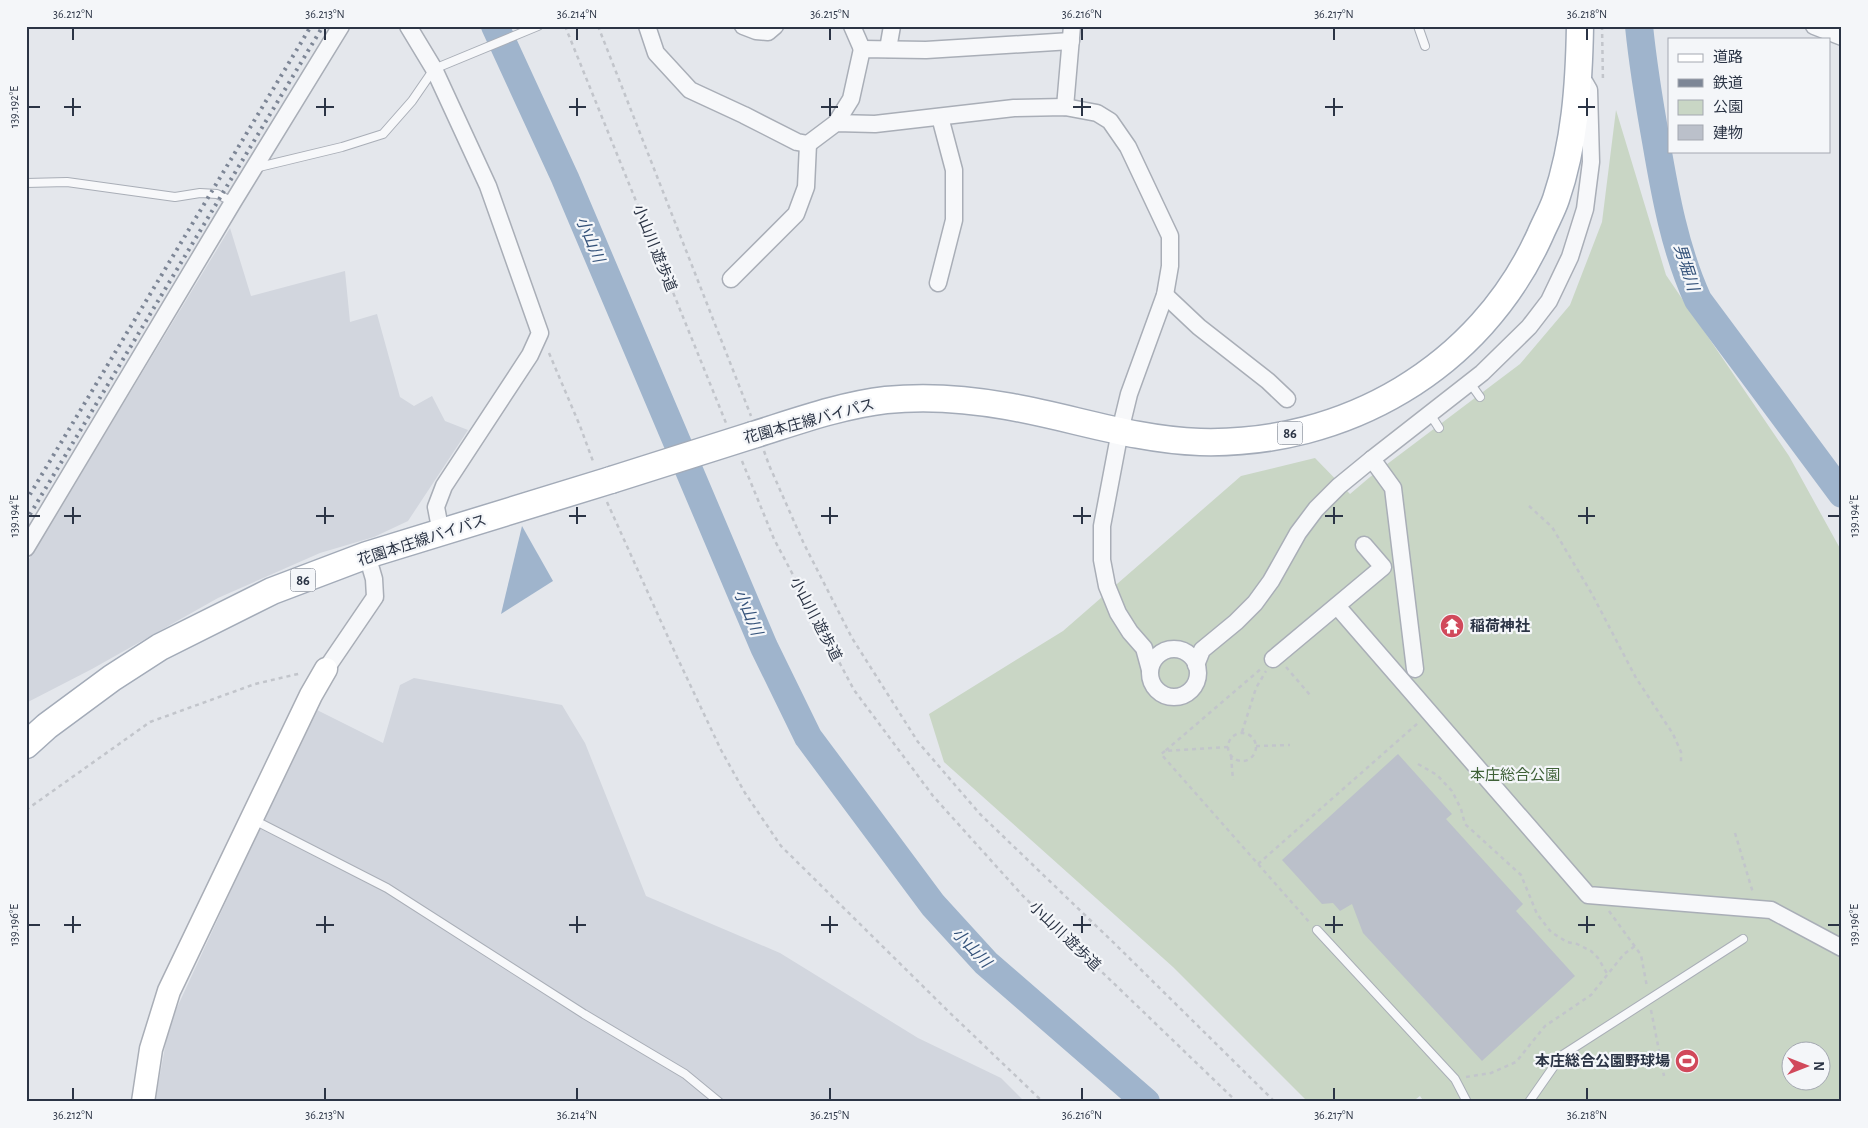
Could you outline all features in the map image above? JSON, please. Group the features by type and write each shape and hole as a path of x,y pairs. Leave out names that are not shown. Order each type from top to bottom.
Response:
{"main road":[{"name":"花園本庄線バイパス","path":"26,745 47,726 112,678 160,647 272,591 367,555 842,409 885,400 938,399 1006,406 1152,437 1199,442 1252,440 1306,430 1362,412 1419,380 1457,349 1498,305 1528,261 1555,202 1568,156 1575,116 1580,26"}],"street":[{"path":"26,548 233,202 341,26"},
{"path":"408,26 438,67 488,186 540,333 530,355 444,486 436,507 441,533"},
{"path":"647,26 656,54 690,90 797,142 808,144 836,123 851,99 862,49 852,26"},
{"path":"743,26 756,31 768,32 775,26"},
{"path":"888,49 892,26"},
{"path":"1814,26 1842,37"},
{"path":"862,49 926,50 1071,34 1065,108"},
{"path":"1195,656 1236,622 1254,603 1271,581 1298,533 1316,509 1339,486 1372,459 1434,421 1470,383 1508,349 1529,327 1549,301 1570,257 1585,209 1590,162 1589,90 1585,83 1578,80"},
{"path":"836,123 875,124 1014,108 1065,108 1096,112 1110,121 1128,147 1170,236 1170,266 1165,294 1129,394 1120,431 1102,526 1102,560 1107,586 1118,613 1130,632 1144,648 1150,670 1150,678 1159,692 1166,696 1174,697 1188,692 1196,680 1195,656"},
{"path":"938,283 954,220 954,170 940,117"},
{"path":"732,279 796,214 806,187 808,144"},
{"path":"1165,294 1200,327 1268,381 1287,399"},
{"path":"1372,459 1393,488 1415,669"},
{"path":"1275,658 1383,567 1364,545"},
{"path":"143,1102 152,1049 169,991 311,695 375,597 374,579 367,555"},
{"path":"1337,606 1588,895 1771,910 1842,948"},
{"path":"1144,648 1164,651 1180,650 1195,656"},
{"path":"1150,670 1157,656 1164,651"}],"lane":[{"path":"254,168 342,147 383,134 438,67 538,26"},
{"path":"1418,26 1425,46"},
{"path":"26,183 67,182 175,197 200,193 216,194 233,202"},
{"path":"1470,383 1480,397"},
{"path":"252,819 387,888 584,1014 685,1074 719,1102"},
{"path":"1317,930 1455,1079 1467,1102"},
{"path":"1529,1102 1561,1056 1744,938"}],"path":[{"name":"小山川 遊歩道","path":"565,26 745,438 774,539 854,690 933,796 1023,896 1237,1102"},
{"path":"598,26 745,438 769,465 804,544 852,638 918,742 980,814 1275,1102"},
{"path":"540,333 606,482 622,536 721,750 745,793 782,846 949,1012 1043,1102"},
{"path":"1529,506 1552,527 1592,594 1636,678 1673,734 1681,752 1681,765"},
{"path":"1275,658 1310,695"},
{"path":"1242,732 1256,688 1275,658"},
{"path":"1275,658 1161,754 1317,930"},
{"path":"26,810 150,722 255,684 291,675 326,670"},
{"path":"1258,864 1430,713"},
{"path":"1231,756 1239,761 1248,759 1255,753 1256,746 1251,735 1242,732 1230,738 1228,747 1231,756 1232,780"},
{"path":"1256,746 1290,745"},
{"path":"1165,751 1228,747"},
{"path":"1418,764 1437,774 1452,790 1461,809 1465,824 1521,875 1537,914 1552,932 1567,942 1578,944 1590,951 1598,958 1608,975"},
{"path":"1735,833 1757,909"},
{"path":"1597,896 1641,955 1648,992"},
{"path":"1455,1079 1491,1074 1516,1062 1545,1026 1591,995 1624,954 1635,946"},
{"path":"1650,1002 1664,1076"}],"shaded area":[{"path":"230,228 251,296 345,271 350,322 377,314 400,397 414,406 432,396 445,421 468,430 408,521 374,537 320,553 218,598 92,669 26,703 26,564"},
{"path":"414,678 562,705 585,743 646,896 780,953 918,1038 1001,1078 1025,1102 155,1102 169,1025 275,795 317,710 383,743 400,685"}],"green space":[{"name":"本庄総合公園","path":"1616,110 1666,275 1789,456 1842,552 1842,1102 1424,1102 1420,1096 1412,1102 1308,1102 1173,967 944,762 929,714 1063,631 1241,476 1315,458 1350,494 1520,364 1570,305 1602,222"}],"water":[{"path":"522,526 553,581 501,614"}],"building":[{"path":"1398,754 1452,814 1446,819 1523,904 1516,911 1575,976 1482,1061 1363,933 1352,904 1340,911 1333,903 1322,904 1282,860"}],"waterway":[{"name":"小山川","path":"495,26 565,178 764,647 808,737 933,905 986,963 1146,1102"},
{"name":"男堀川","path":"1639,26 1642,55 1667,201 1683,262 1698,300 1842,494"}],"railway":[{"path":"26,501 311,26"},
{"path":"26,521 323,26"}],"place":[{"name":"稲荷神社","path":"1452,626"},
{"name":"本庄総合公園野球場","path":"1687,1061"}]}
